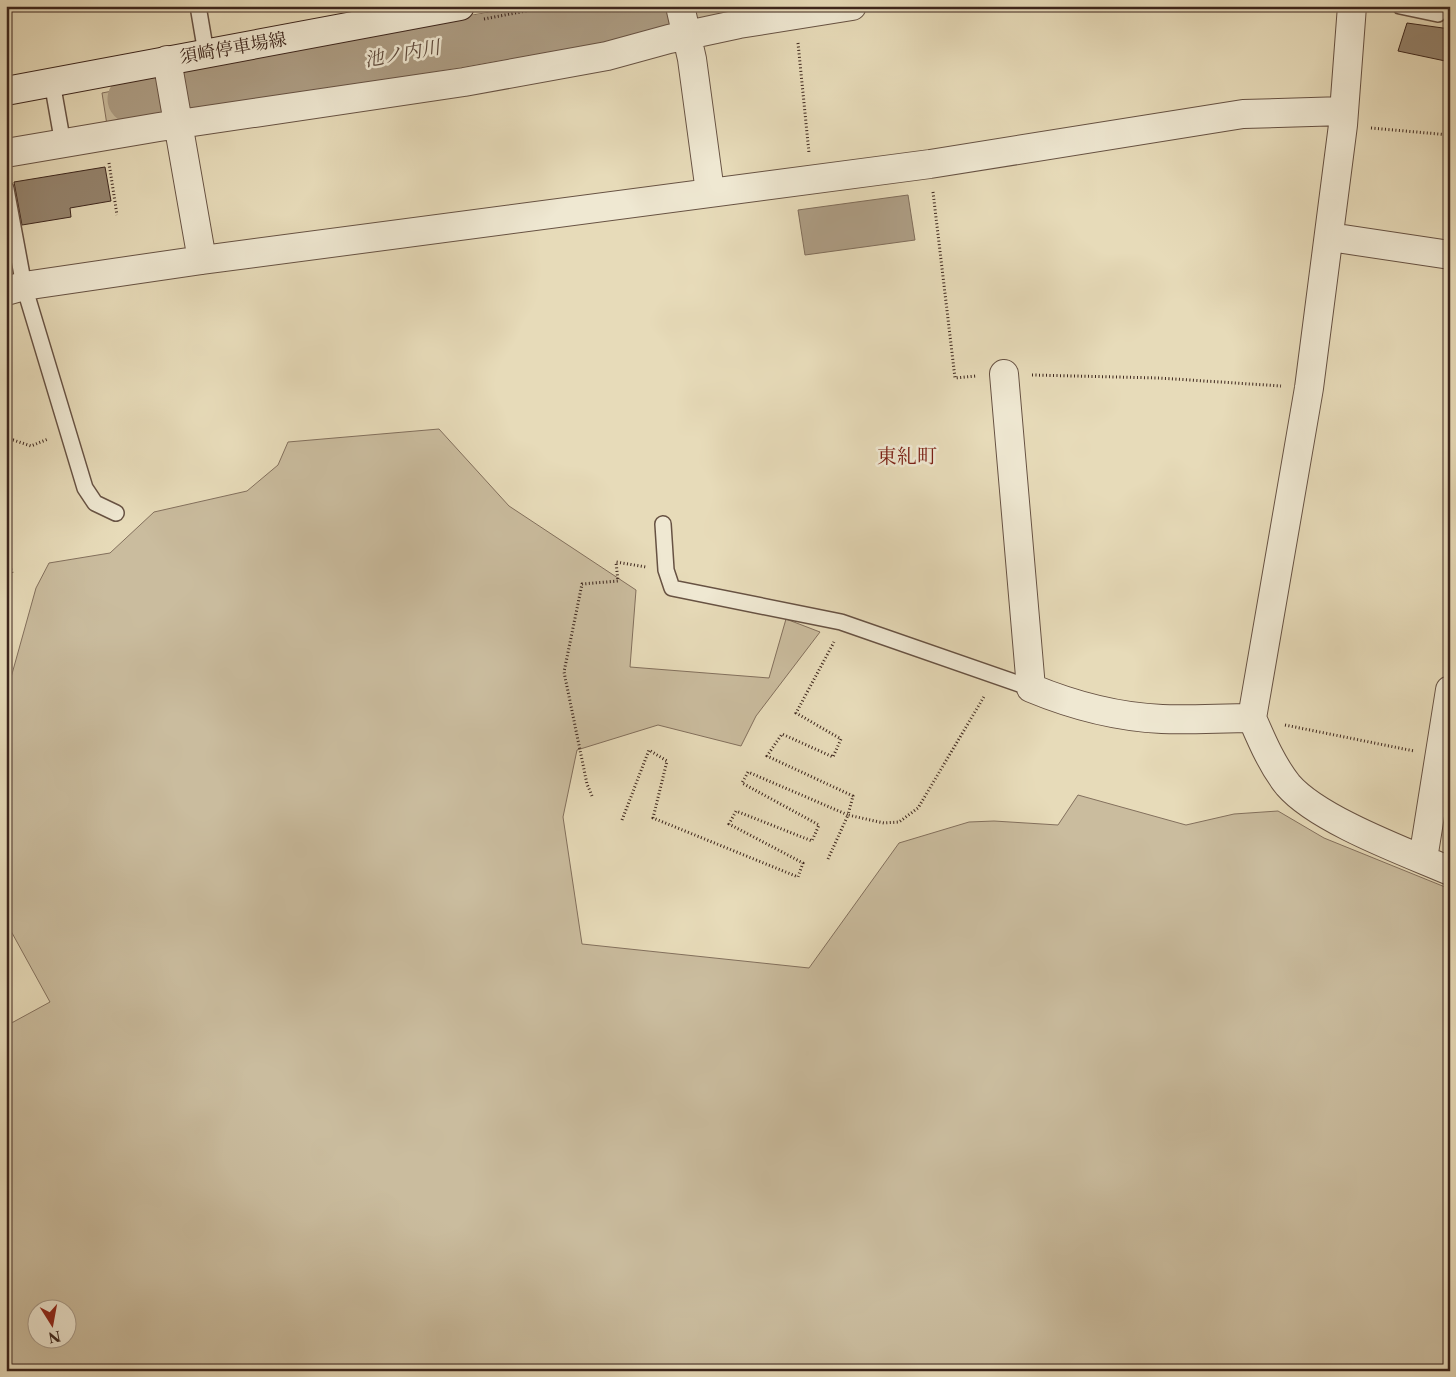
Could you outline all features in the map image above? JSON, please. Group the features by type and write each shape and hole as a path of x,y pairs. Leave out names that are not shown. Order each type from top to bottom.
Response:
{"street":[{"name":"須崎停車場線","path":"6,91 52,82 173,95 206,52 371,14 460,6"},
{"path":"6,153 104,137 173,95 464,82 608,56 669,39 683,23 739,24 852,6"},
{"path":"1352,6 1343,118 1330,237 1310,388 1252,718 1272,761 1289,786 1304,798 1349,826 1450,871"},
{"path":"683,23 710,192"},
{"path":"173,95 202,260"},
{"path":"15,289 202,260 930,164 1242,114 1343,118"},
{"path":"1330,237 1450,255"},
{"path":"1004,374 1031,688 1053,697 1112,713 1161,719 1252,718"},
{"path":"1423,859 1439,756 1447,724 1450,690"}],"lane":[{"path":"198,6 206,52"},
{"path":"1400,6 1438,14 1440,6"},
{"path":"52,82 63,144"},
{"path":"6,190 15,289 67,430 85,488 94,503 116,513"},
{"path":"663,524 666,570 672,588 841,622 1031,688"}],"path":[{"path":"795,15 812,179"},
{"path":"1343,118 1450,135"},
{"path":"104,137 117,215"},
{"path":"930,164 955,378 1004,374 1160,378 1310,388"},
{"path":"6,441 14,440 31,446 67,430"},
{"path":"6,552 12,573"},
{"path":"592,796 587,784 564,672 582,584 618,582 616,562 666,570"},
{"path":"828,859 848,815 852,796 767,756 782,734 832,757 842,739 796,713 837,638"},
{"path":"622,820 649,750 667,761 654,818 798,877 803,863 729,824 736,811 812,841 819,825 742,783 748,772 848,815 884,823 899,822 918,808 995,677"},
{"path":"1252,718 1439,756"}],"shaded area":[{"path":"525,6 656,6 657,26 652,30 627,37 448,71 191,111 188,105 185,77 205,73 205,61"},
{"path":"692,6 795,6 698,20 693,17"},
{"path":"154,83 160,116 107,125 102,93"},
{"path":"908,195 915,240 805,255 798,210"},
{"path":"439,429 509,506 636,590 630,667 769,678 786,619 820,632 756,716 741,746 658,725 577,750 563,817 582,944 809,968 899,843 969,822 994,821 1058,825 1078,795 1186,825 1234,814 1278,811 1324,838 1450,889 1450,1371 6,1371 6,1026 50,1002 6,922 6,683 10,681 36,588 49,563 110,553 154,512 247,491 278,465 288,442"}],"building":[{"path":"1407,23 1450,29 1450,62 1398,51"},
{"path":"105,167 111,201 70,208 71,217 22,225 14,182"}],"waterway":[{"name":"池ノ内川","path":"132,99 672,6"}],"district":[{"name":"東糺町","path":"907,456"}]}
